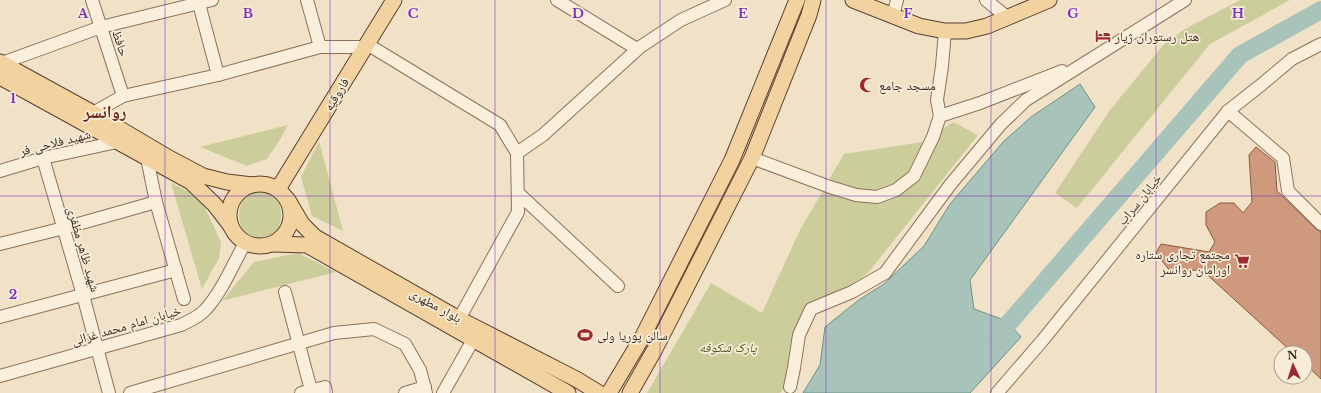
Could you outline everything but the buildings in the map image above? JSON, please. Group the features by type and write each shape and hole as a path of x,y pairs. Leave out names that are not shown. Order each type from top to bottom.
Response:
{"main road":[{"name":"فاروقیه","path":"283,194 366,45 394,0"},
{"path":"609,393 643,336 732,160 797,0"},
{"path":"630,393 752,158 809,15 813,0"},
{"path":"853,0 920,26 945,31 966,31 987,26 1049,0"},
{"path":"1,67 93,113 169,158 203,176 227,182 252,185 266,184 283,194 292,212 290,225 284,237 273,244 259,247 245,243 236,236 231,226 214,204 191,182 117,142 1,67"},
{"path":"231,226 229,216 230,206 235,196 243,189 252,185"},
{"name":"بلوار مطهری","path":"283,194 302,224 315,236 459,319 576,379 599,393"},
{"name":"بلوار مطهری","path":"273,244 307,245 568,393"},
{"path":"659,304 673,312"}],"street":[{"name":"حافظ","path":"92,0 123,96"},
{"path":"1,67 101,27 212,0"},
{"path":"307,0 320,47"},
{"path":"557,0 637,49"},
{"path":"517,154 543,135 637,49 681,20 725,0"},
{"path":"893,16 897,0"},
{"path":"986,0 1008,18"},
{"path":"790,387 798,335 811,310 852,292 885,273 950,185 1001,124 1026,100 1185,0"},
{"path":"199,2 218,75"},
{"path":"752,158 856,195 876,197 896,190 914,176 933,137 940,116 937,100 945,31"},
{"name":"خیابان سراب","path":"998,393 1042,341 1228,111 1262,85 1292,59 1321,44"},
{"path":"93,113 123,96 218,75 320,47 366,45 500,125 517,154 518,212 459,319"},
{"path":"940,116 980,103 1086,62"},
{"path":"1228,111 1283,158 1288,191 1321,224"},
{"name":"شهید فلاحی فر","path":"0,171 42,158 117,142"},
{"name":"شهید ظاهر مظفری","path":"42,158 64,228 109,393"},
{"path":"147,158 156,202 184,299"},
{"path":"518,193 618,286"},
{"path":"0,244 156,202"},
{"name":"خیابان امام محمد غزالی","path":"0,376 191,321 205,311 245,243"},
{"path":"0,317 176,270"},
{"path":"285,292 298,344 306,392 324,387 326,393"},
{"path":"130,393 334,333 374,329 405,344 420,370 426,390 405,393"},
{"path":"443,393 473,340"}],"green space":[{"path":"1240,0 1290,0 1210,44 1077,208 1055,193 1110,110 1165,43 1185,29"},
{"name":"پارک شکوفه","path":"953,122 978,135 868,273 798,322 792,378 780,393 647,393 711,283 762,313 800,230 844,154 923,142"},
{"path":"288,125 267,159 247,166 200,147"},
{"path":"319,141 343,231 312,216 301,177"},
{"path":"171,183 194,194 205,208 221,242 219,258 202,289"},
{"path":"261,191 278,199 281,220 278,229 272,235 258,239 244,231 240,222 239,213 241,203 245,195"},
{"path":"298,253 336,272 222,301 254,262"}],"water":[{"path":"1080,84 1095,107 970,280 974,309 1007,321 1021,337 970,393 803,393 820,365 825,327 860,299 884,284 924,246 950,204 1003,142 1031,117"}],"waterway":[{"path":"988,333 1003,330 1240,55 1321,10"}],"place":[{"name":"هتل رستوران ژیار","path":"1103,36"},
{"name":"مسجد جامع","path":"867,85"},
{"name":"مجتمع تجاری ستاره اورامان روانسر","path":"1242,261"},
{"name":"سالن پوریا ولی","path":"585,335"}],"district":[{"name":"روانسر","path":"105,112"}]}
